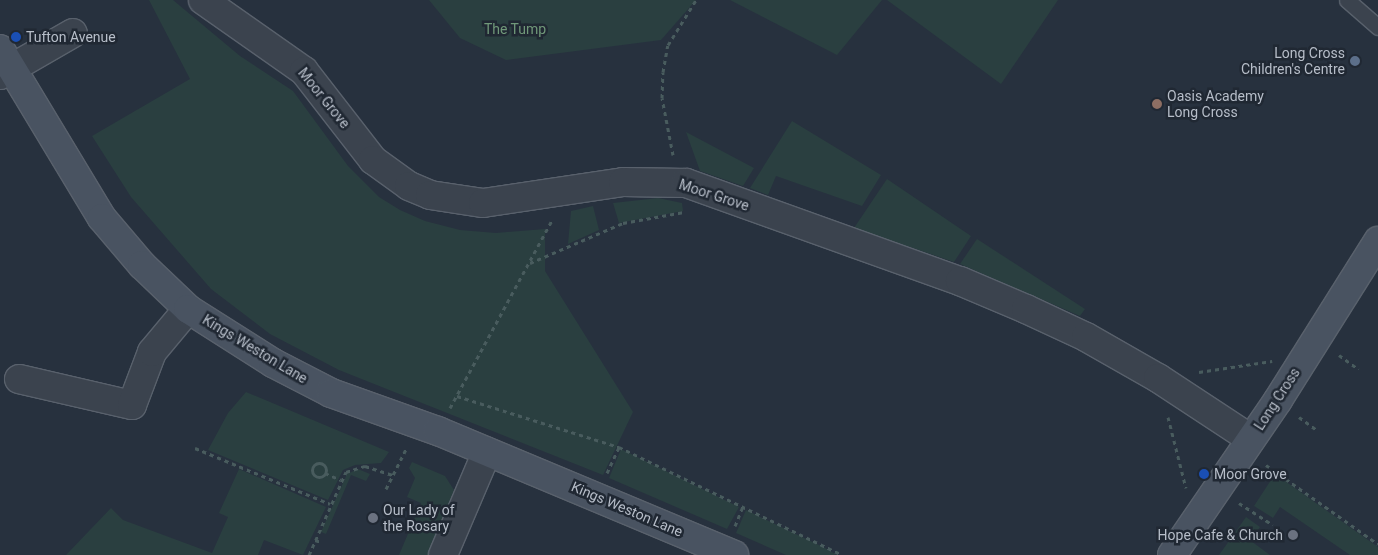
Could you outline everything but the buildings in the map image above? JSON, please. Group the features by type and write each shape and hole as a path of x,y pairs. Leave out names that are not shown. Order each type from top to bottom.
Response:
{"street":[{"name":"Moor Grove","path":"203,0 292,61 317,85 373,160 409,186 430,194 483,203 568,192 624,182 678,181 960,281 1026,309 1086,337 1158,378 1247,444"},
{"path":"4,64 73,33"},
{"name":"Kings Weston Lane","path":"4,64 102,218 142,265 188,309 273,363 331,393 428,427 719,552"},
{"name":"Long Cross","path":"1172,555 1247,444 1378,241"},
{"path":"18,379 132,405 152,352 188,309"},
{"path":"443,555 487,452"}],"lane":[{"path":"1347,0 1378,27"}],"path":[{"path":"678,181 662,98 664,72 668,45 696,0"},
{"path":"386,489 393,475 428,427 457,396 568,192"},
{"path":"529,263 623,223 689,211 714,193"},
{"path":"1339,355 1358,369"},
{"path":"457,396 619,446 842,555"},
{"path":"1298,416 1317,430"},
{"path":"1247,444 1378,544"},
{"path":"196,448 330,504"},
{"path":"325,473 316,477 312,469 320,463 325,473 341,480"},
{"path":"309,555 341,480 350,469 359,466 393,475"},
{"path":"1218,488 1272,525"},
{"path":"315,540 321,542"}],"green space":[{"path":"149,0 173,0 240,56 293,91 348,166 379,197 400,210 425,221 460,230 496,233 545,229 545,271 633,412 603,475 339,370 270,334 211,289 131,197 92,136 190,79"},
{"name":"The Tump","path":"429,0 696,0 661,40 506,60 460,38"},
{"path":"730,0 882,0 837,55"},
{"path":"887,0 1058,0 1001,84"},
{"path":"792,121 881,175 862,206 776,176 768,195 750,188"},
{"path":"686,132 754,168 743,186 700,171"},
{"path":"887,179 971,236 954,262 854,228"},
{"path":"658,198 682,203 683,211 619,223 613,203"},
{"path":"593,206 599,230 568,244 571,211"},
{"path":"977,239 1085,309 1080,316 960,264"},
{"path":"246,392 389,452 381,463 355,465 343,470 328,500 208,450 228,413"},
{"path":"621,449 739,507 727,529 609,478"},
{"path":"412,462 445,476 454,490 429,555 399,555 421,503 407,497 415,478 409,468"},
{"path":"239,469 326,507 303,555 264,540 258,555 66,555 111,508 123,520 212,553 228,517 219,513"},
{"path":"358,469 370,474 366,481 351,475 326,534 321,532 347,474"},
{"path":"1275,474 1378,547 1378,555 1350,555 1280,507 1273,518 1254,506"},
{"path":"746,510 837,555 786,555 736,533"},
{"path":"1246,517 1260,527 1251,541 1270,555 1219,555"}],"place":[{"name":"Tufton Avenue","path":"16,37"},
{"name":"Long Cross Children's Centre","path":"1355,61"},
{"name":"Oasis Academy Long Cross","path":"1157,104"},
{"name":"Moor Grove","path":"1204,474"},
{"name":"Our Lady of the Rosary","path":"373,518"},
{"name":"Hope Cafe & Church","path":"1293,535"}]}
